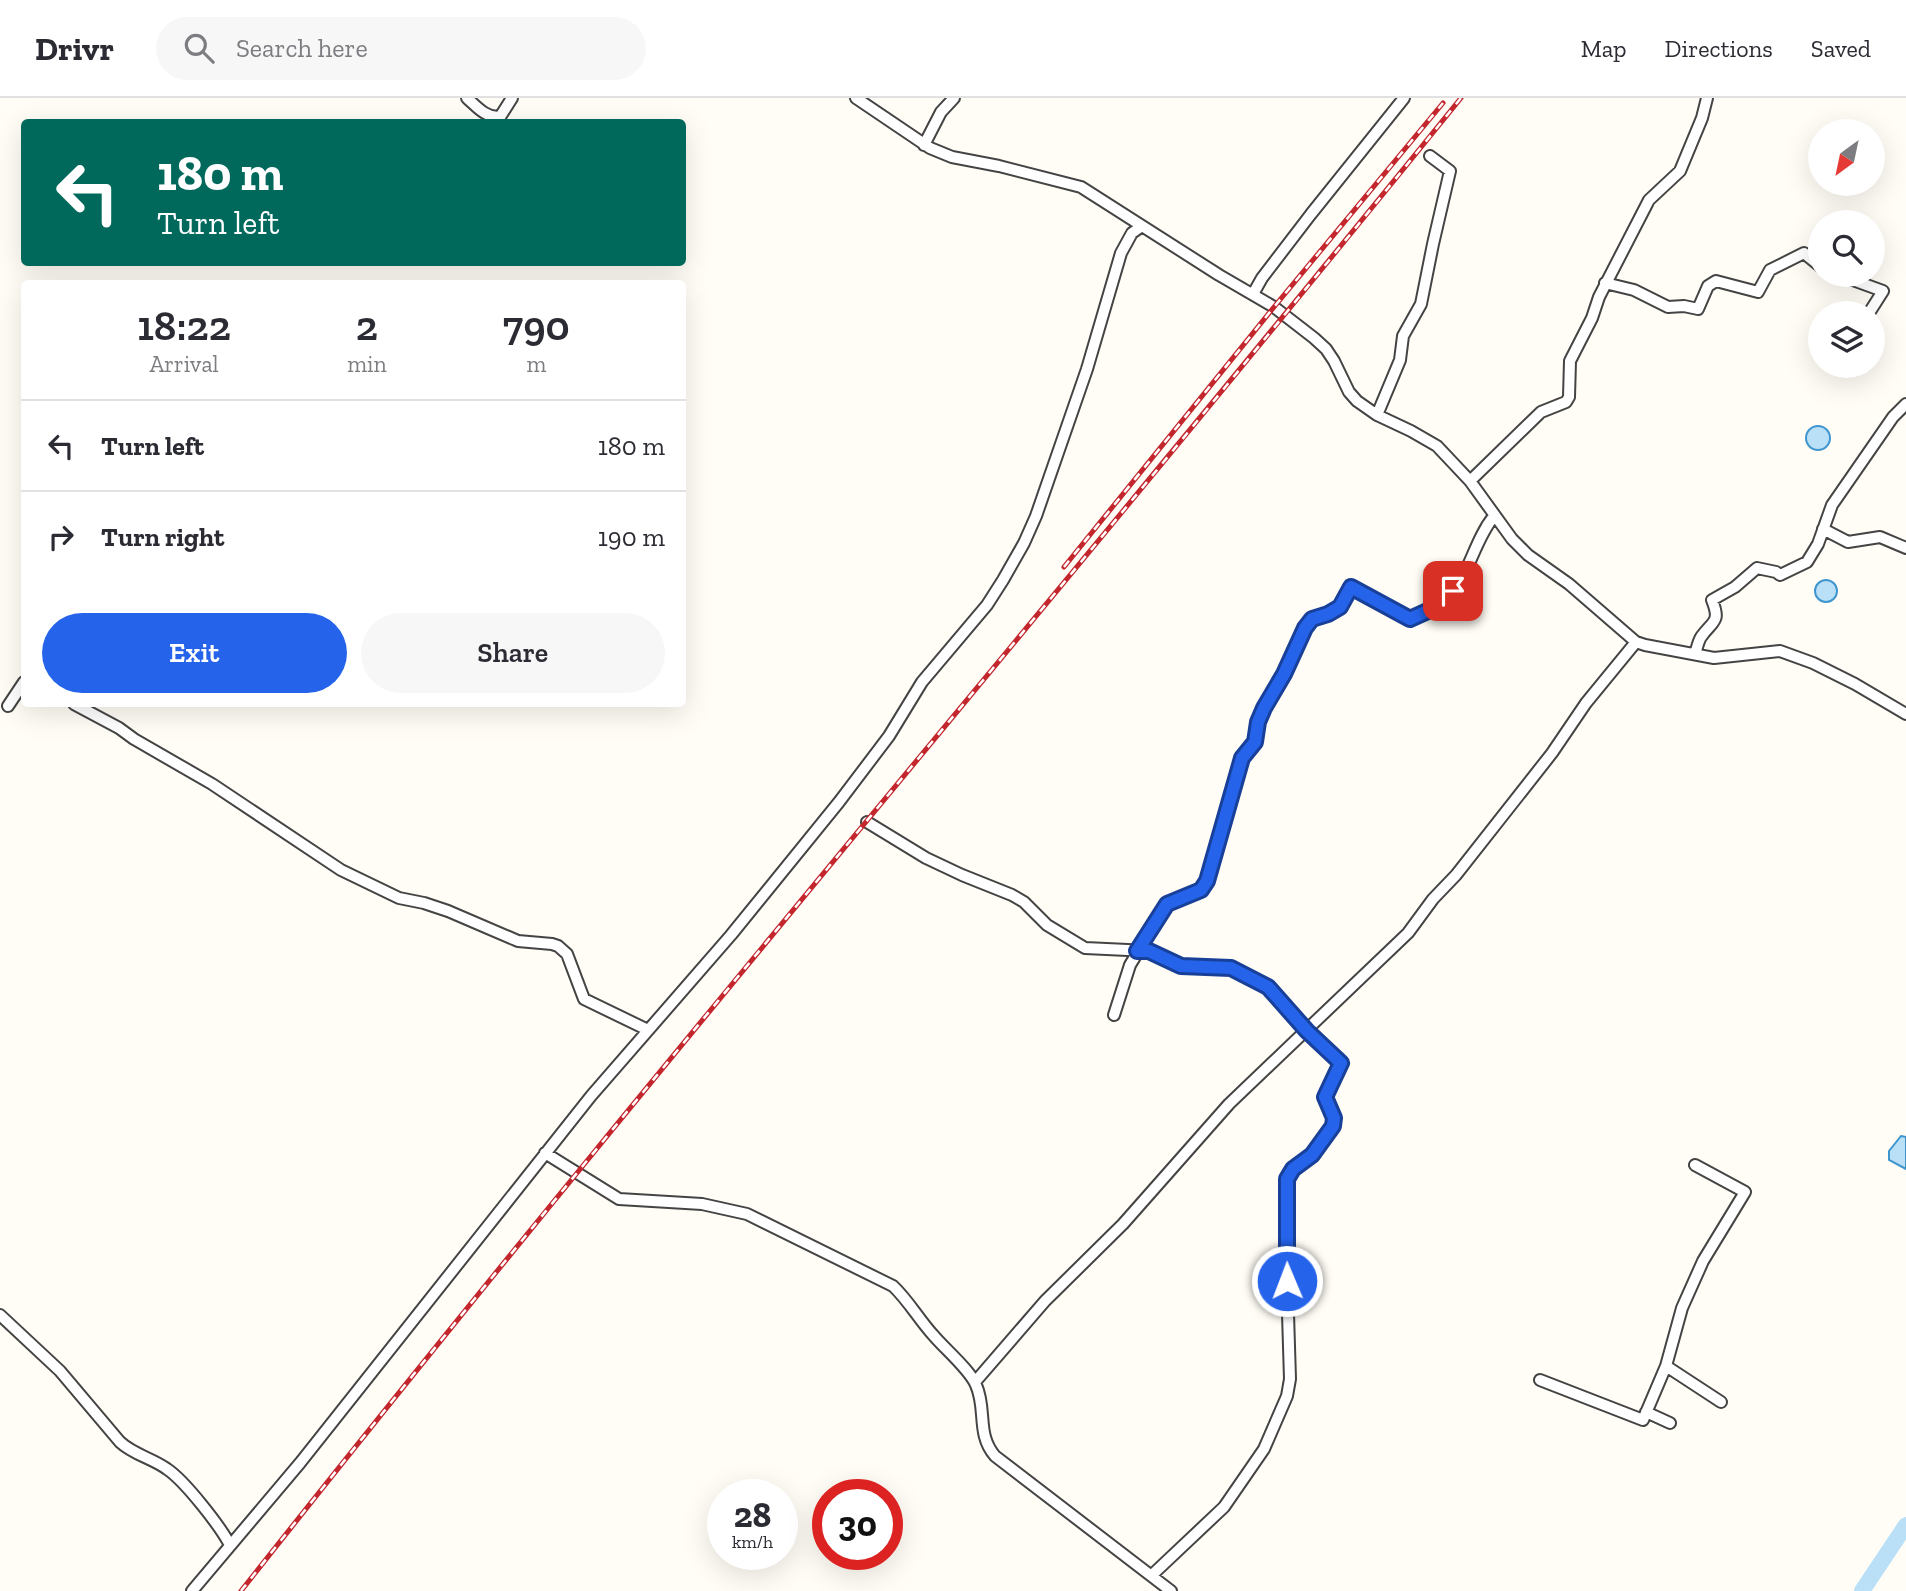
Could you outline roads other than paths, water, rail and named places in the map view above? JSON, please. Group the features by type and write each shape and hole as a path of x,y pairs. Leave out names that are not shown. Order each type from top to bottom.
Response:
{"street":[{"path":"467,98 484,113 500,117 512,98"},
{"path":"856,98 940,154 1074,184 1230,282 1275,307 1326,349 1349,392 1357,401 1377,415 1437,446 1471,481 1494,516 1528,555 1569,584 1636,642 1725,658 1761,652 1788,653 1855,684 1906,714"},
{"path":"924,145 941,112 954,98"},
{"path":"1253,294 1262,278 1311,214 1404,98"},
{"path":"1471,481 1541,412 1566,402 1569,397 1570,362 1592,318 1598,297 1649,200 1681,171 1707,98"},
{"path":"1377,415 1400,360 1403,337 1421,304 1450,171 1430,156"},
{"path":"192,1591 300,1463 591,1096 731,935 839,802 890,736 922,682 969,628 1003,580 1024,543 1045,490 1087,369 1124,246 1132,233 1142,226"},
{"path":"1605,283 1634,289 1668,307 1698,309 1708,286 1716,281 1758,292 1770,270 1804,253 1808,256"},
{"path":"1870,287 1883,292 1877,301"},
{"path":"1695,654 1700,639 1716,621 1717,612 1712,600 1735,587 1757,568 1780,575 1807,562 1818,544 1832,505 1893,417 1906,404"},
{"path":"1114,1015 1130,965 1167,904 1201,890 1207,881 1242,758 1255,742 1258,722 1264,708 1284,674 1305,628 1312,619 1340,607 1351,587 1410,619 1443,604 1462,578 1485,527 1494,516"},
{"path":"1824,529 1848,542 1880,537 1906,548"},
{"path":"975,1381 1045,1301 1123,1224 1229,1104 1408,933 1552,753 1636,642"},
{"path":"8,706 21,686"},
{"path":"80,707 212,784 341,870 399,898 448,911 518,941 558,946 567,954 584,999 648,1030"},
{"path":"867,822 926,858 1012,895 1024,902 1047,925 1085,948 1149,951 1181,966 1231,968 1268,987 1307,1031 1341,1063 1325,1097 1334,1118 1333,1126 1312,1155 1293,1169 1287,1179 1290,1379 1287,1396 1264,1449 1224,1507 1153,1575"},
{"path":"545,1153 619,1199 702,1204 747,1214 892,1286 975,1381 979,1392 985,1442 995,1456 1171,1591"},
{"path":"1540,1380 1643,1420 1666,1366 1682,1308 1717,1236 1745,1192 1695,1165"},
{"path":"0,1315 60,1371 128,1450 176,1475 223,1532 230,1545"},
{"path":"1666,1366 1721,1402"},
{"path":"1646,1412 1670,1423"}],"water":[{"path":"1818,426 1826,430 1830,438 1826,446 1818,450 1810,446 1806,438 1810,430"},
{"path":"1826,580 1834,583 1837,591 1834,599 1826,602 1818,599 1815,591 1818,583"},
{"path":"1901,1136 1906,1137 1906,1169 1889,1160 1889,1151"}],"waterway":[{"path":"1862,1591 1906,1525"}],"railway":[{"path":"241,1591 543,1215 1461,98"},
{"path":"1064,567 1443,103"}]}
